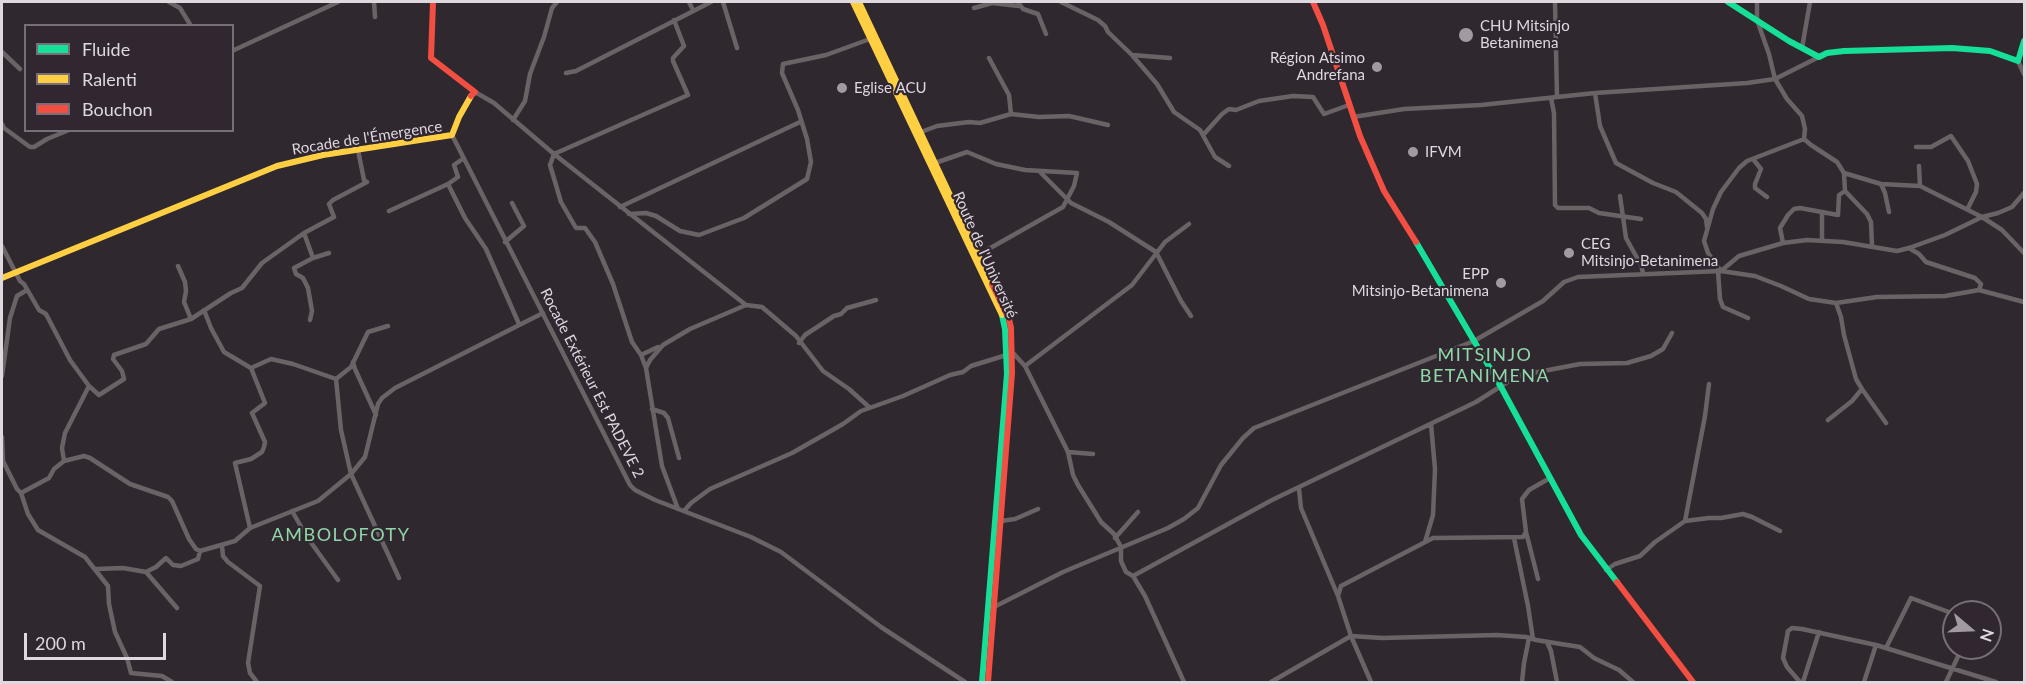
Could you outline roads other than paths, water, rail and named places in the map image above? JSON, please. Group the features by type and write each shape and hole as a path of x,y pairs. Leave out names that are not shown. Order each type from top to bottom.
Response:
{"street":[{"path":"169,2 180,8 190,24"},
{"path":"234,50 338,2"},
{"path":"374,2 375,17"},
{"path":"433,2 431,58 475,92 494,103 620,207 746,305"},
{"path":"513,120 525,101 530,74 552,8 557,2"},
{"path":"689,2 693,10"},
{"path":"566,73 576,71 711,2"},
{"path":"723,2 737,48"},
{"name":"Route de l'Université","path":"853,2 1004,320 1010,354"},
{"name":"Route de l'Université","path":"859,2 1008,319 1010,354 982,682"},
{"path":"1061,2 1071,4 1098,20 1157,84 1174,112 1204,134 1215,157 1229,166"},
{"path":"1313,2 1323,25 1353,117 1384,191 1429,262 1501,387 1581,535 1694,682"},
{"path":"1555,2 1555,205 1558,208 1589,208 1599,213 1641,219"},
{"path":"1728,2 1819,57"},
{"path":"1758,2 1757,20 1775,79 1787,99 1802,116 1805,129 1804,139"},
{"path":"1802,48 1810,2"},
{"path":"974,8 992,3 1018,4 1023,9 1038,14 1046,34"},
{"path":"674,20 684,46 673,61 688,95 554,154 550,165 561,202 576,228 585,228 595,242 613,284 632,342 646,368 662,466 681,510 710,489 792,453 869,408 950,375 963,372 971,366 1010,354 1025,366 1068,452 1073,475 1101,522 1121,547 1121,561 1126,572 1132,576 1145,596 1184,682"},
{"path":"629,214 646,213 656,216 680,231 699,235 744,218 807,178 811,162 807,139 798,110 782,73 783,64 826,55 870,39"},
{"path":"2018,61 2024,41"},
{"path":"1353,117 1404,110 1481,105 1596,93 1746,83 1775,79 1827,53 1844,51 1952,48 1990,51 2018,61 2025,74"},
{"path":"2,52 20,69"},
{"path":"1132,55 1170,58"},
{"path":"989,58 1009,95 1011,114"},
{"name":"Rocade de l'Émergence","path":"2,278 277,166 306,159 452,135 468,100 475,92"},
{"path":"1596,93 1600,126 1616,163 1653,183 1676,192 1702,213 1707,227"},
{"path":"1204,134 1222,114 1259,101 1293,96 1313,97 1324,114 1349,105"},
{"path":"921,132 937,126 980,123 1011,114 1039,117 1069,116 1108,124"},
{"path":"620,207 800,122"},
{"path":"2,124 4,128 30,147 64,132"},
{"name":"Rocade Extérieur Est PADEVE 2","path":"452,135 630,485 643,494 751,537 781,552 881,627 965,682"},
{"path":"1916,147 1931,147 1952,136 1968,161 1977,184 1976,192 1968,208"},
{"path":"1748,318 1723,307 1720,299 1720,271 1708,253 1704,241 1707,227 1717,201 1729,180 1747,161 1804,139"},
{"path":"1804,139 1837,162 1844,173 1845,191 1867,214 1871,222 1872,245"},
{"path":"2,246 20,281 39,310 46,314 70,360 89,386 99,395 124,379 122,371 113,359 114,355 147,344 159,329 191,319 242,288 262,263 304,233 334,218 329,204 367,182 364,180 358,150"},
{"path":"935,163 967,152 1002,166 1040,172 1077,173 1064,207 978,255"},
{"path":"389,211 448,184 458,177 454,165 464,158"},
{"path":"1753,159 1761,169 1755,188 1767,197"},
{"path":"1919,165 1920,186"},
{"path":"1040,172 1077,207 1109,222 1156,252 1191,316"},
{"path":"1844,173 1881,184 1920,186 1968,208 2002,230 2025,253"},
{"path":"448,184 465,218 486,249 519,324"},
{"path":"1881,184 1889,212"},
{"path":"1783,243 1780,228 1782,221 1794,209 1800,208 1838,215 1839,195 1845,191"},
{"path":"1720,271 1739,256 1783,243 1822,241 1872,245 1897,251 1910,248 1945,235 1982,217 2012,207 2025,193"},
{"path":"1620,196 1626,238 1643,273"},
{"path":"505,242 524,226 512,203"},
{"path":"1822,213 1822,241"},
{"path":"1025,366 1132,285 1165,242 1190,224"},
{"path":"304,233 313,258"},
{"path":"1910,248 1926,262 1975,278 1981,284 1979,290"},
{"path":"310,320 312,311 308,288 303,278 296,274 294,268 329,252"},
{"path":"178,266 185,282 184,302 191,319"},
{"path":"994,607 1063,572 1168,528 1184,519 1198,508 1221,465 1254,428 1474,341 1543,301 1564,282 1578,277 1720,271 1755,276 1781,285 1809,299 1836,303 1877,297 1945,296 1979,290 2025,302"},
{"path":"2,376 10,318 17,296 27,290"},
{"path":"799,343 805,334 841,314 847,308 876,300"},
{"path":"1836,303 1853,368 1862,389 1886,423"},
{"path":"641,355 690,329 746,305 762,307 796,336 799,343 823,371 849,388 869,408"},
{"path":"204,310 224,352 250,368 265,403 252,413 265,442 262,452 251,459 235,463 250,528"},
{"path":"21,492 49,478 54,469 64,461 84,456 130,484 168,497 195,549 200,551 222,546 235,541 250,528 318,501 351,474 365,457 378,404 395,388 543,313"},
{"path":"336,379 351,367 368,332 388,326"},
{"path":"1132,576 1272,501 1476,402 1517,376 1580,364 1627,363 1652,356 1662,349 1672,333"},
{"path":"646,368 663,345"},
{"path":"250,368 271,359 336,379"},
{"path":"353,362 376,415"},
{"path":"336,379 341,430 351,474 399,578"},
{"path":"1685,521 1706,416 1709,384"},
{"path":"64,461 62,448 65,433 89,386"},
{"path":"1828,420 1852,401 1862,389"},
{"name":"Route de l'Université","path":"988,682 1001,521 1006,402"},
{"path":"652,409 664,412 668,418 678,458"},
{"path":"1425,542 1433,515 1436,470 1431,424"},
{"path":"2,437 2,461 17,489 21,492 28,514 38,530 86,557 108,586 115,632 128,658 131,673 162,676 172,682"},
{"path":"1068,452 1093,454"},
{"path":"1538,579 1526,532 1522,499 1529,490 1550,478"},
{"path":"1299,489 1301,508 1371,682"},
{"path":"1001,521 1015,519 1038,509"},
{"path":"292,511 338,579"},
{"path":"1115,538 1138,512"},
{"path":"1606,570 1614,564 1640,556 1655,542 1685,521 1743,514 1780,531"},
{"path":"1338,596 1341,586 1433,538 1514,538 1523,537 1526,532"},
{"path":"1514,538 1528,606 1531,638 1524,663 1522,682"},
{"path":"222,546 228,562 260,586 248,663 250,673 257,682"},
{"path":"97,569 123,568 146,572 166,558 176,566 194,562 200,555 200,551"},
{"path":"146,572 177,608"},
{"path":"1886,648 1911,598 1942,610"},
{"path":"1819,632 1802,682 1787,667 1783,657 1788,631 1792,628 1802,628 1876,645 1996,682"},
{"path":"1271,682 1351,636 1382,638 1497,635 1531,638 1580,647 1594,658 1619,670 1633,682"},
{"path":"1547,642 1557,682"},
{"path":"1864,682 1876,645"},
{"path":"1946,682 1957,660"}],"place":[{"name":"CHU Mitsinjo Betanimena","path":"1466,35"},
{"name":"Région Atsimo Andrefana","path":"1377,67"},
{"name":"Eglise ACU","path":"842,88"},
{"name":"IFVM","path":"1413,152"},
{"name":"CEG Mitsinjo-Betanimena","path":"1569,253"},
{"name":"EPP Mitsinjo-Betanimena","path":"1501,283"}],"district":[{"name":"MITSINJO BETANIMENA","path":"1485,365"},
{"name":"AMBOLOFOTY","path":"341,535"}]}
